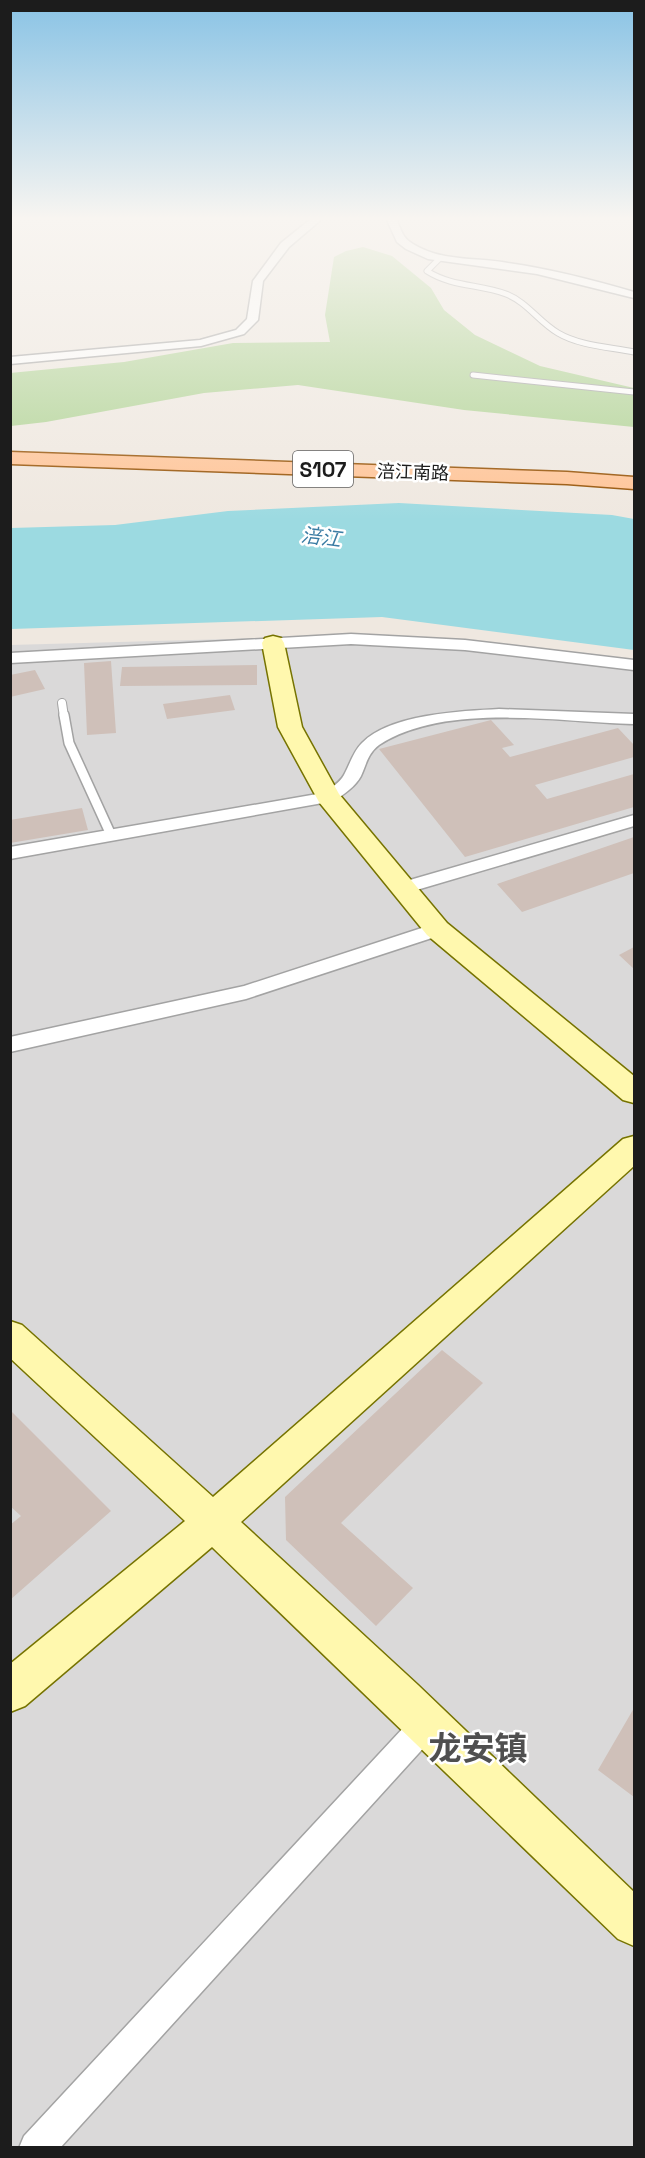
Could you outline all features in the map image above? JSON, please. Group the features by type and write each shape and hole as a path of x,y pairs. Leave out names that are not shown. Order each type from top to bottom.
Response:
{"main road":[{"name":"涪江南路","path":"10,458 567,478 634,483"}],"street":[{"path":"10,361 201,343 240,332 252,319"},
{"path":"10,658 351,639 465,645 634,665"},
{"path":"273,643 290,727 328,797 437,929 634,1092"},
{"path":"10,853 328,797 344,786 354,773 357,759 371,743 393,730 419,722 472,714 634,719"},
{"path":"403,888 634,820"},
{"path":"10,1045 246,992 437,929"},
{"path":"10,1691 214,1521 634,1148"},
{"path":"10,1336 214,1521 631,1911"},
{"path":"36,2148 428,1722"}],"lane":[{"path":"543,319 561,334 634,352"},
{"path":"473,375 634,392"},
{"path":"62,703 69,743 111,835"}],"shaded area":[{"path":"369,635 634,660 634,2147 11,2147 10,645"}],"green space":[{"path":"326,319 455,319 475,335 540,366 634,388 634,427 464,410 298,385 204,393 46,422 11,426 10,373 124,362 233,343 330,342"}],"water":[{"name":"涪江","path":"399,503 612,515 634,519 634,650 382,617 11,629 11,528 115,525 228,511"}],"building":[{"path":"111,661 116,733 87,735 84,663"},
{"path":"257,665 257,685 120,686 122,667"},
{"path":"35,670 45,689 10,697 10,675"},
{"path":"230,695 235,710 167,719 163,704"},
{"path":"491,720 514,745 502,748 510,757 618,728 634,745 634,757 535,785 547,799 634,774 634,807 465,857 379,749"},
{"path":"82,808 88,830 10,843 10,820"},
{"path":"634,837 634,873 522,912 497,884"},
{"path":"634,947 634,969 619,955"},
{"path":"442,1350 483,1383 341,1523 413,1588 376,1626 286,1540 285,1497"},
{"path":"10,1410 111,1511 10,1600 10,1525 21,1516 10,1506"},
{"path":"634,1708 634,1797 598,1770"}],"district":[{"name":"龙安镇","path":"478,1749"}]}
